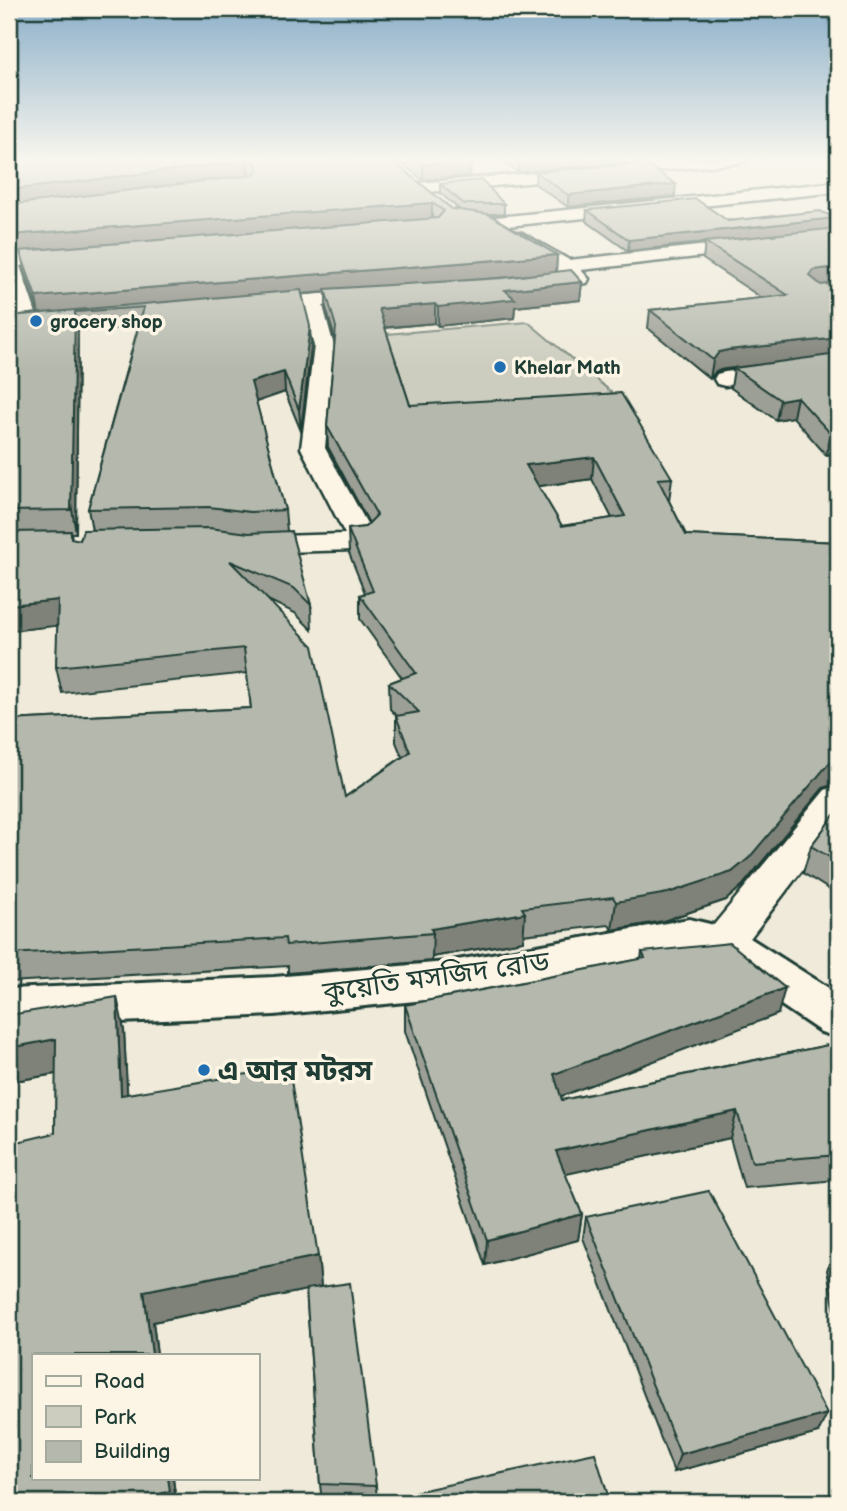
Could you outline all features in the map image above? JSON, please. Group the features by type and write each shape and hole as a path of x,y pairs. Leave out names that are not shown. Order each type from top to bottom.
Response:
{"street":[{"path":"496,230 566,266 580,279 514,287"},
{"path":"566,266 838,236"},
{"path":"51,324 19,326 9,262 91,254"},
{"path":"242,306 384,295"},
{"path":"226,543 252,546 355,542 361,538 313,448 324,346 312,300"},
{"path":"724,379 838,364"},
{"path":"723,943 838,798"},
{"name":"কুয়েতি মসজিদ রোড","path":"9,1008 274,996 433,982 690,936 723,943 838,1018"}],"green space":[{"path":"528,322 628,406 411,415 376,335"}],"building":[{"path":"9,230 82,230 9,235"},
{"path":"292,230 514,230 557,255 36,297 20,251"},
{"path":"614,230 727,230 629,240"},
{"path":"838,230 838,267 813,270 809,275 821,285 838,283 838,338 728,350 719,352 713,360 650,310 788,295 705,242"},
{"path":"571,270 582,282 505,290 515,299 438,307 435,304 379,309 410,405 621,393 672,478 658,479 686,535 838,542 838,759 830,762 749,858 732,872 668,893 616,902 613,897 522,908 525,913 431,929 433,933 286,945 285,938 9,954 9,720 251,708 244,648 56,667 58,600 9,605 9,532 71,531 71,538 80,540 83,530 209,528 249,533 291,531 311,605 294,588 230,561 313,646 345,797 410,752 396,716 419,712 389,683 416,673 360,595 373,591 348,529 365,527 377,515 327,426 336,327 325,289 503,278","holes":["594,457 625,516 562,526 526,465"]},
{"path":"301,290 310,326 299,410 284,372 251,382 285,510 250,512 209,507 88,509 144,307 75,312 71,510 9,511 9,316"},
{"path":"838,354 838,433 831,434 797,397 780,400 734,368"},
{"path":"838,810 838,862 811,846"},
{"path":"730,943 785,988 554,1074 562,1100 838,1043 838,1155 752,1162 737,1111 556,1151 582,1214 487,1240 405,1005 645,958 642,952"},
{"path":"117,997 121,1095 289,1067 318,1256 144,1291 152,1354 32,1354 32,1480 168,1480 170,1491 133,1502 9,1502 9,1144 55,1133 56,1039 9,1048 9,1015"},
{"path":"709,1191 827,1414 680,1454 586,1217"},
{"path":"350,1283 376,1486 320,1484 306,1289"},
{"path":"595,1453 610,1502 397,1502 396,1496"}],"place":[{"name":"grocery shop","path":"36,321"},
{"name":"Khelar Math","path":"500,367"},
{"name":"এ আর মটরস","path":"204,1070"}]}
